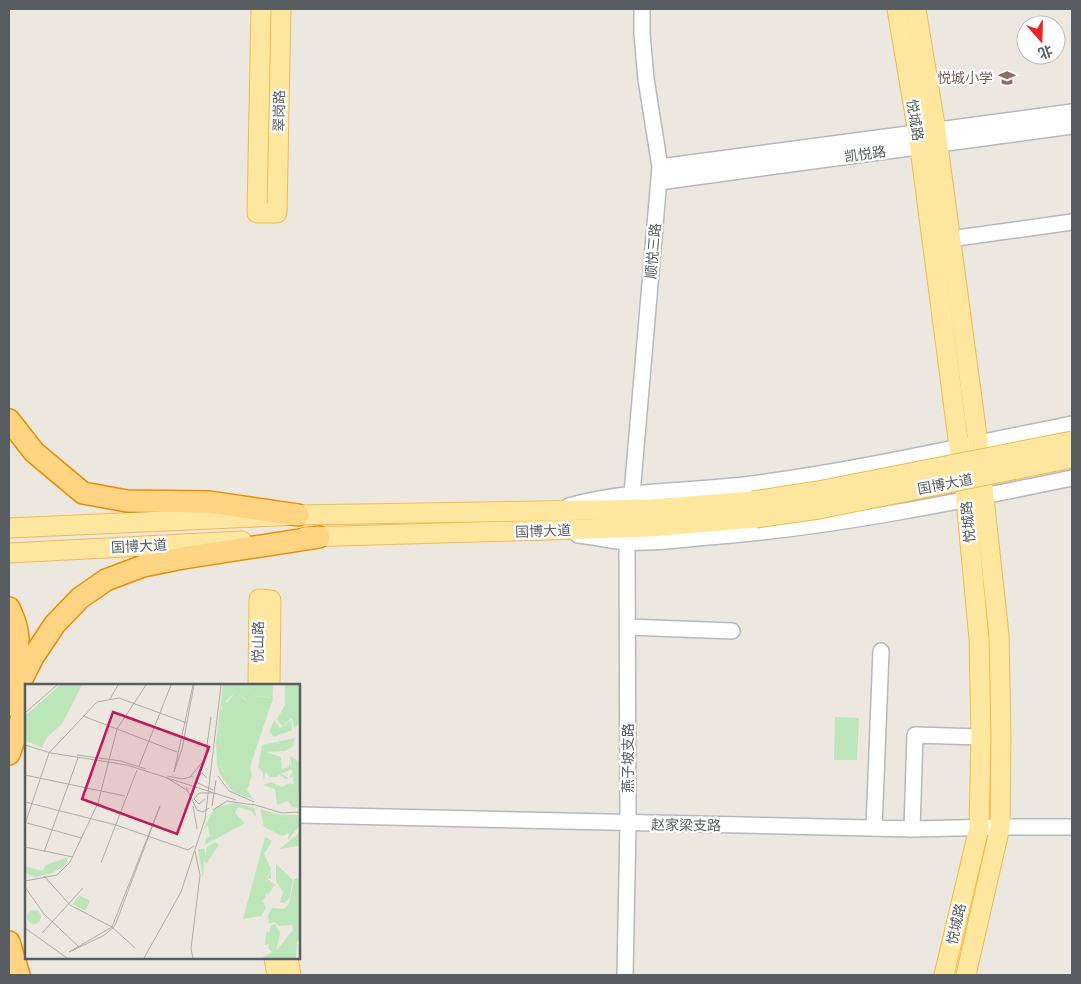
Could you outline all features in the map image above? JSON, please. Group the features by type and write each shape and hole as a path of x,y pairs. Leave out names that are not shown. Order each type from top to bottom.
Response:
{"highway":[{"path":"9,420 34,452 83,493"},
{"path":"9,440 26,460 52,479 83,493 127,501 209,502 298,515"},
{"path":"9,705 33,657 55,624 80,598 106,580 142,566 319,537"},
{"path":"35,684 80,598"},
{"path":"9,608 17,626 18,647 9,670"},
{"path":"9,754 25,709"},
{"path":"9,942 19,975"}],"main road":[{"name":"翠岗路","path":"261,9 257,213 277,213 281,9"},
{"name":"悦城路","path":"897,9 950,239 978,442 975,498 981,737 979,828 944,975"},
{"name":"悦城路","path":"916,9 959,446 975,498 999,635 1000,827 966,975"},
{"name":"国博大道","path":"9,553 319,537 651,527 754,510 818,492 1072,442"},
{"name":"国博大道","path":"9,528 298,515 653,509 819,509 1072,458"},
{"name":"悦山路","path":"258,684 265,599 270,684"},
{"path":"274,959 277,975"},
{"path":"288,959 291,975"}],"street":[{"name":"顺悦三路","path":"632,494 660,167 646,79 642,9"},
{"name":"凯悦路","path":"658,182 928,139 1072,112"},
{"name":"凯悦路","path":"660,167 1072,126"},
{"path":"950,239 1072,222"},
{"path":"549,511 595,499 751,484 828,473 1072,424"},
{"path":"546,531 627,542 768,532 975,498 1072,478"},
{"name":"燕子坡支路","path":"625,975 628,824 627,542"},
{"path":"628,628 732,631"},
{"path":"874,828 881,651"},
{"path":"912,829 915,735 981,737"},
{"name":"赵家梁支路","path":"300,815 912,829 1072,827"}],"green space":[{"path":"835,717 859,718 857,760 834,760"}],"place":[{"name":"悦城小学","path":"1007,78"}]}
